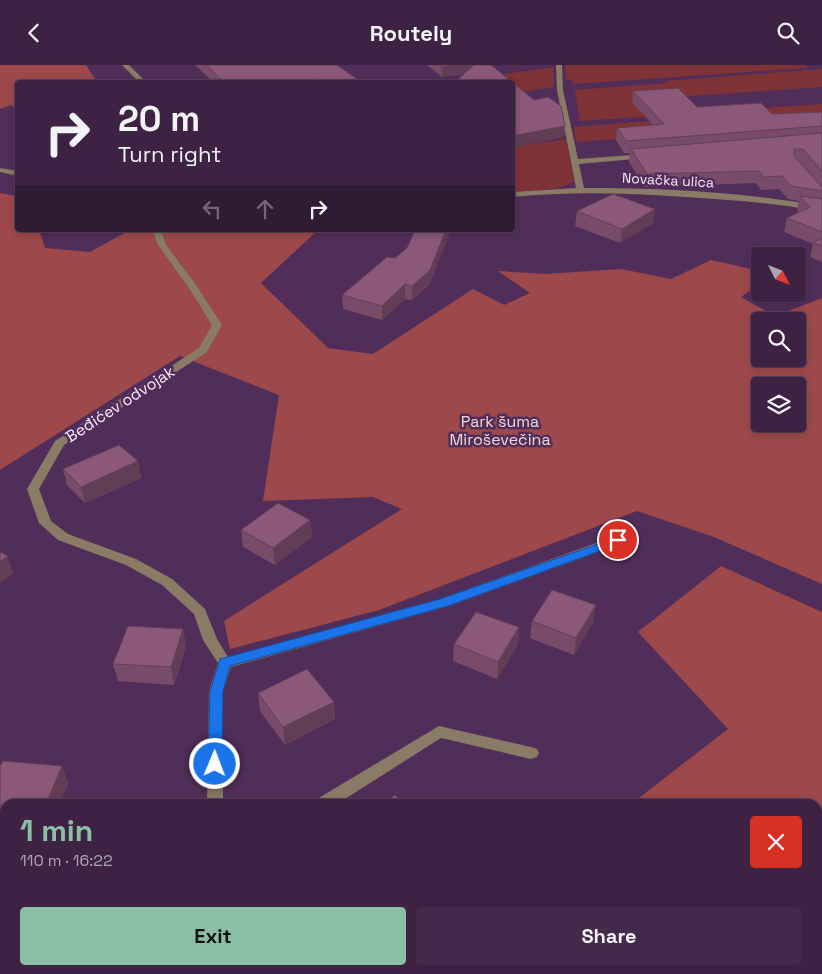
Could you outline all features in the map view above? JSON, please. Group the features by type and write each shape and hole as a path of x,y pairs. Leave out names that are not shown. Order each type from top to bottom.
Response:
{"street":[{"path":"125,65 141,80"},
{"path":"559,65 560,90 580,190"},
{"path":"574,162 653,155"},
{"path":"0,170 15,173"},
{"name":"Novačka ulica","path":"515,195 580,190 705,196 779,202 822,209"},
{"name":"Beđićev odvojak","path":"158,232 162,245 193,287 217,325 203,350 59,443 33,489 45,523 63,537 131,563 167,581 200,612 210,640 224,663"},
{"path":"215,799 216,691 224,663 444,603 618,540"},
{"path":"331,799 439,732 531,753"}],"shaded area":[{"path":"565,65 807,65 807,68 573,84 572,80 566,80"},
{"path":"553,67 554,87 515,93 515,80 465,80"},
{"path":"822,69 822,87 676,97 695,113 822,104 822,119 717,132 576,142 574,127 674,119 672,115 580,121 575,90"},
{"path":"566,139 574,182 559,188 515,192 515,147"}],"green space":[{"path":"0,65 86,65 96,80 15,80 15,108 11,105 0,109"},
{"name":"Park šuma Miroševečina","path":"0,193 15,196 15,232 40,232 45,248 90,252 126,232 316,232 261,283 328,348 373,354 473,289 504,305 530,293 498,271 545,274 621,269 671,279 711,260 751,269 751,290 741,297 768,312 751,312 751,367 806,367 806,312 785,312 822,298 822,584 714,537 637,511 379,610 230,649 224,621 402,509 373,497 263,501 279,395 180,356 0,470"},
{"path":"721,566 822,612 822,799 637,799 728,729 638,632"}],"building":[{"path":"206,65 337,65 357,79 352,80 222,80"},
{"path":"439,65 456,65 442,67"},
{"path":"474,65 491,65 509,80 457,80"},
{"path":"515,85 534,100 548,97 561,106 565,126 515,135"},
{"path":"678,88 697,107 761,103 772,114 822,112 822,126 626,141 617,128 664,124 633,91"},
{"path":"822,133 822,171 803,149 794,149 794,156 822,186 822,191 791,186 782,176 764,177 759,171 647,174 631,149"},
{"path":"613,194 655,209 622,229 577,211"},
{"path":"800,196 822,199 822,232 787,218 810,207"},
{"path":"414,232 445,232 430,270 412,286 405,284 382,306 342,295 387,257 395,258 407,248"},
{"path":"822,238 822,246 813,243"},
{"path":"119,445 138,461 81,487 63,469"},
{"path":"278,503 310,520 273,548 241,530"},
{"path":"0,552 8,556 0,562"},
{"path":"552,590 596,605 576,638 532,621"},
{"path":"476,612 519,627 498,662 454,644"},
{"path":"128,626 183,629 171,667 113,664"},
{"path":"307,669 334,702 283,727 258,693"},
{"path":"3,761 62,766 48,799 0,799 0,766"},
{"path":"395,795 399,799 389,799"}],"route":[{"path":"215,764 216,691 224,663 444,603 618,540"}]}
